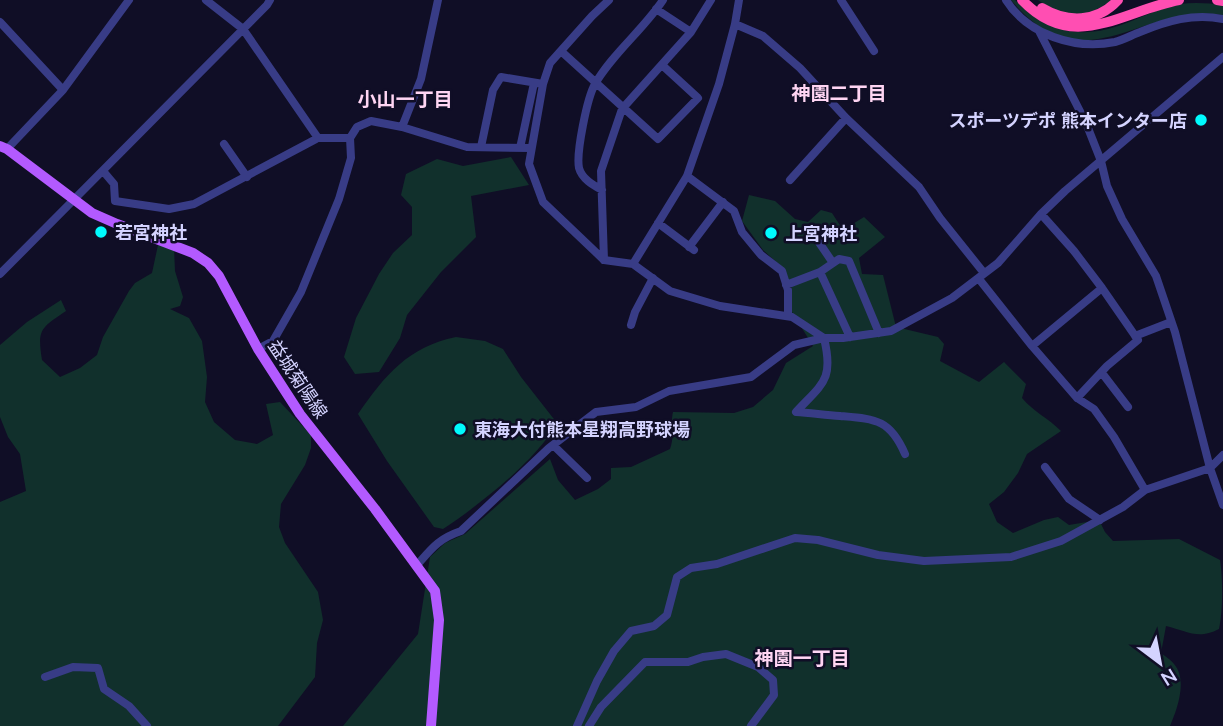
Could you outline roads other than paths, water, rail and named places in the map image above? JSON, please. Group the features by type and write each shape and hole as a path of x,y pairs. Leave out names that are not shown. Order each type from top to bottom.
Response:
{"highway":[{"path":"1022,0 1031,9 1053,22 1083,28 1100,26 1179,0"},
{"path":"1031,0 1050,12 1077,19 1097,16 1118,0"},
{"path":"1217,0 1223,1"}],"main road":[{"name":"益城菊陽線","path":"3,148 92,213 193,253 208,263 219,276 258,349 300,414 435,591 439,620 430,726"}],"street":[{"path":"3,148 63,90 129,0"},
{"path":"206,0 243,29 318,138"},
{"path":"0,274 270,0"},
{"path":"402,127 421,79 438,0"},
{"path":"520,148 538,84 550,63 609,0"},
{"path":"602,190 582,175 579,167 579,151 590,95 595,84 663,0"},
{"path":"604,260 601,171 622,108 691,32 711,0"},
{"path":"633,264 687,176 719,84 739,0"},
{"path":"841,0 874,51"},
{"path":"1006,0 1016,13 1039,30 1073,43 1084,44 1116,42 1187,16 1223,19"},
{"path":"656,9 691,32"},
{"path":"0,22 63,90"},
{"path":"735,24 763,36 800,68 846,118 919,187 1032,346 1077,398 1094,409 1114,437 1144,490"},
{"path":"1039,30 1086,123 1107,186 1122,219 1156,276 1223,505"},
{"path":"562,52 658,139 698,98 662,65"},
{"path":"417,565 433,545 443,537 461,531 553,445 596,412 636,407 669,391 751,377 794,345 824,338 891,331 952,298 998,263 1041,214 1223,57"},
{"path":"481,147 493,90 501,77 538,84"},
{"path":"538,84 529,164 543,202 604,260 633,264 670,291 720,306 788,316 824,338 830,361 825,377 814,395 796,412 876,420 889,427 898,438 905,454"},
{"path":"790,180 846,118"},
{"path":"258,349 273,341 301,292 339,199 351,158 350,138 357,127 371,121 402,127 467,147 530,148"},
{"path":"103,171 114,184 115,201 169,209 194,204 318,138 350,138"},
{"path":"224,144 247,177"},
{"path":"687,176 734,211 743,232 761,255 782,271 786,285 788,316"},
{"path":"658,223 692,248 723,202"},
{"path":"1041,214 1074,251 1138,340 1107,366 1077,398"},
{"path":"816,238 833,263"},
{"path":"786,285 820,272 839,259 849,261 879,333"},
{"path":"820,272 850,337"},
{"path":"631,325 653,278"},
{"path":"1032,346 1101,289"},
{"path":"1135,336 1171,322"},
{"path":"1102,373 1128,407"},
{"path":"553,445 587,478"},
{"path":"576,726 614,651 631,631 654,626 667,615 677,577 691,568 717,564 795,538 818,540 878,555 925,561 1011,557 1061,541 1122,507 1144,490 1210,468 1223,455"},
{"path":"1045,467 1069,499 1100,520"},
{"path":"589,726 601,707 645,662 688,662 726,653 758,667 773,680 774,695 751,726"},
{"path":"45,677 73,667 98,668 104,689 128,706 147,726"}],"place":[{"name":"スポーツデポ 熊本インター店","path":"1201,120"},
{"name":"若宮神社","path":"101,232"},
{"name":"上宮神社","path":"771,233"},
{"name":"東海大付熊本星翔高野球場","path":"460,429"}],"district":[{"name":"神園二丁目","path":"839,93"},
{"name":"小山一丁目","path":"405,99"},
{"name":"神園一丁目","path":"802,658"}]}
